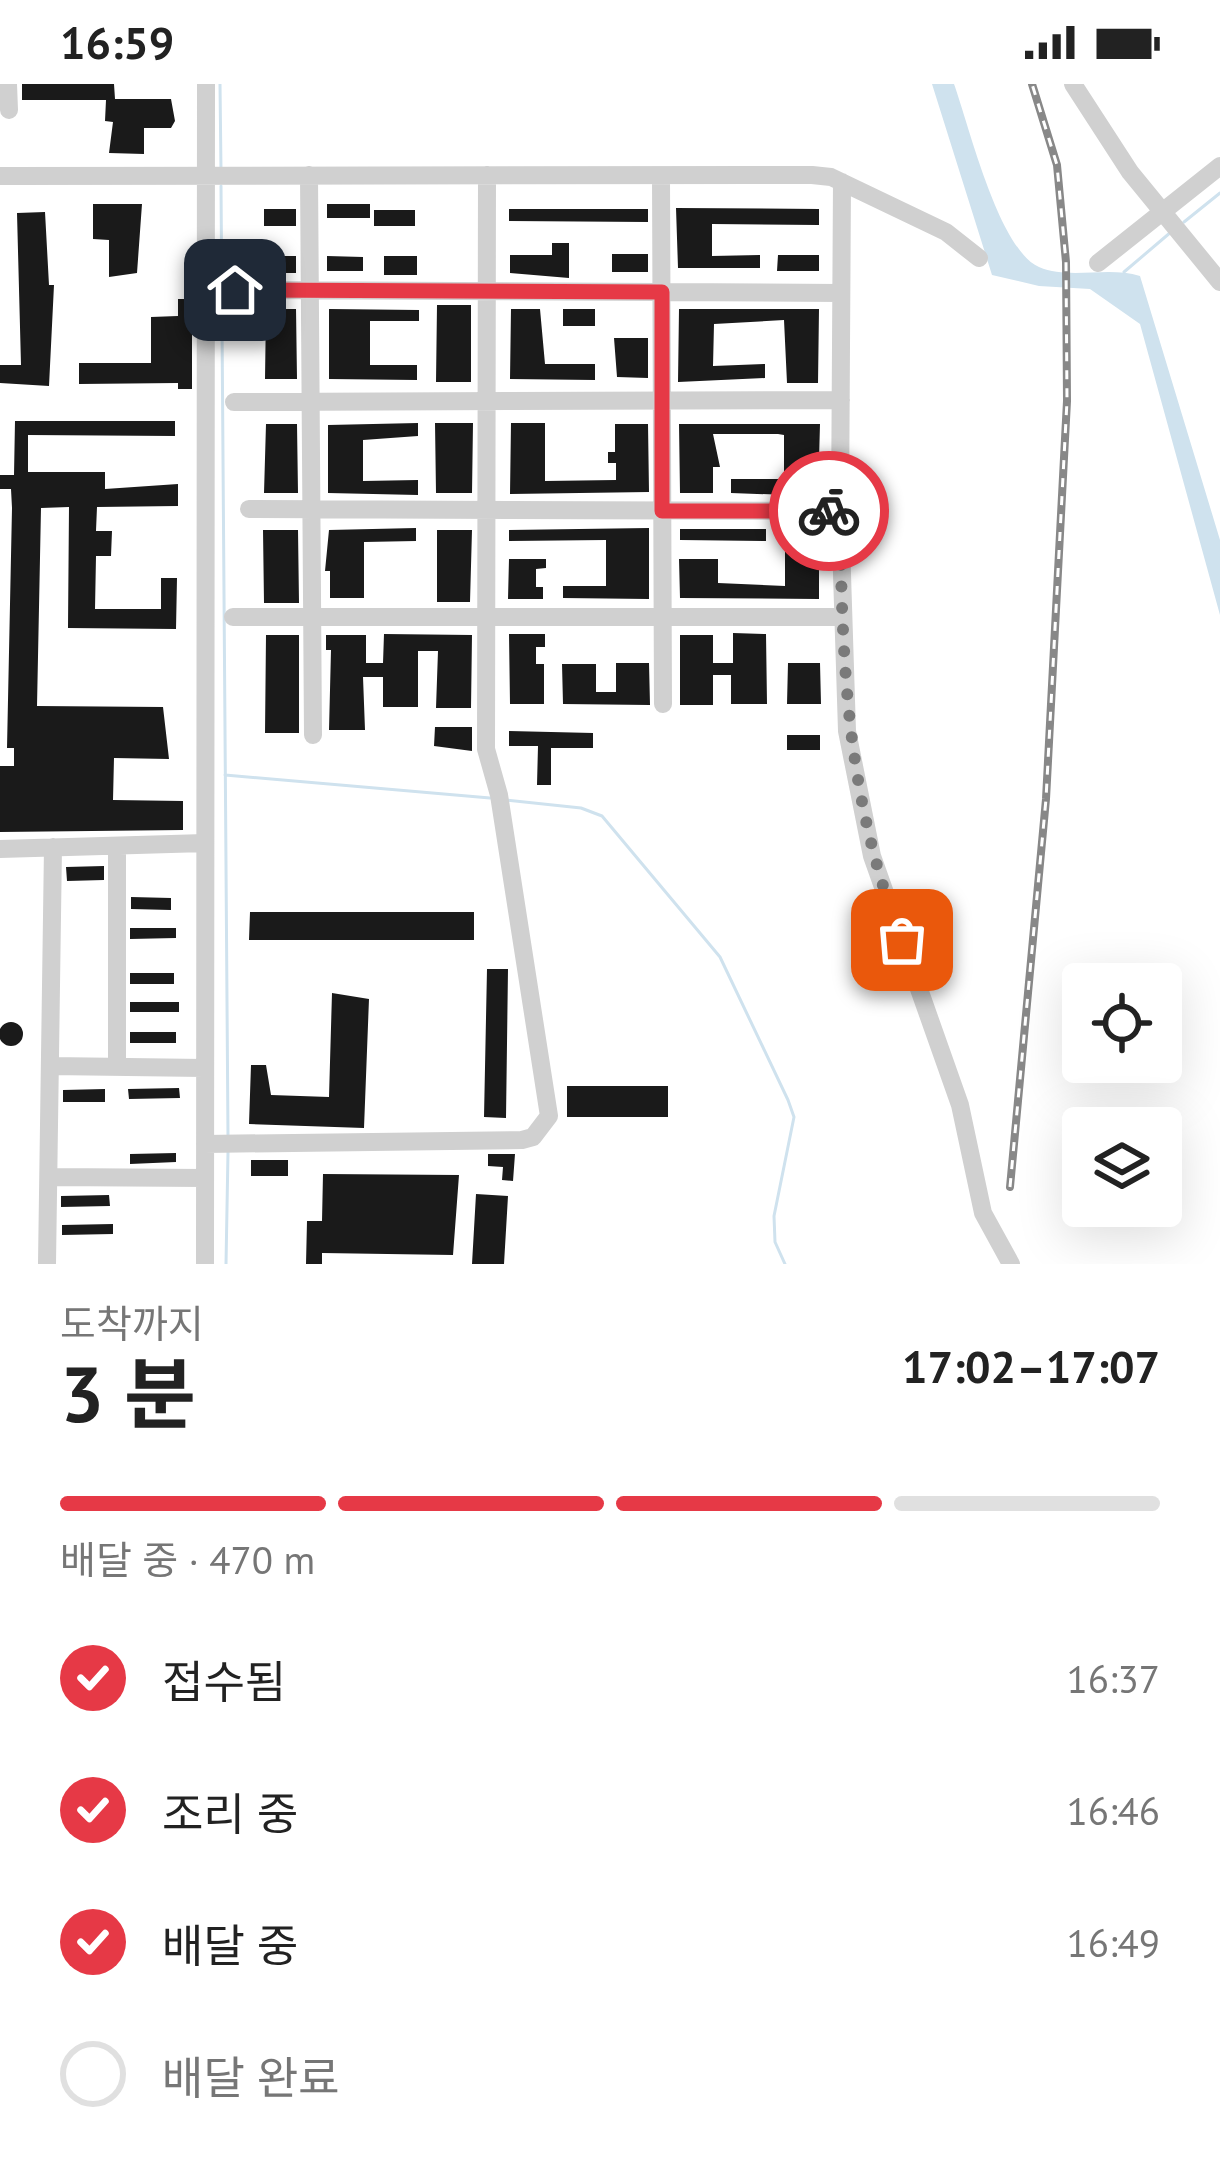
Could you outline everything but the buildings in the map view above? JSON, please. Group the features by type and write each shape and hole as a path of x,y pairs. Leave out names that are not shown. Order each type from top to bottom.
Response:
{"street":[{"path":"8,84 9,110"},
{"path":"205,1264 205,1178 220,1142 204,1068 217,177 206,84"},
{"path":"1073,84 1166,216 1220,282"},
{"path":"1098,263 1166,216 1220,166"},
{"path":"310,175 313,734"},
{"path":"220,1142 522,1140 542,1128 548,1102 499,799 486,749 488,175"},
{"path":"0,176 812,175 842,182 946,232 979,258"},
{"path":"662,177 663,704"},
{"path":"842,182 840,511 847,731 872,856 960,1106 983,1213 1011,1264"},
{"path":"235,290 841,292"},
{"path":"234,402 841,400"},
{"path":"249,509 840,511"},
{"path":"233,616 842,617"},
{"path":"0,849 205,843"},
{"path":"47,1264 53,847"},
{"path":"117,847 117,1066"},
{"path":"51,1066 204,1068"},
{"path":"50,1177 205,1178"}],"water":[{"path":"932,84 954,84 998,213 1024,256 1051,271 1140,276 1220,540 1220,615 1140,324 1090,289 1039,286 992,275"}],"waterway":[{"path":"220,84 221,170"},
{"path":"221,186 228,1136"},
{"path":"1184,222 1220,193"},
{"path":"1124,272 1171,232"},
{"path":"225,775 490,798"},
{"path":"506,800 581,808 602,816 720,957 794,1117 774,1216 775,1242 785,1264"},
{"path":"226,1264 228,1152"}],"railway":[{"path":"1010,1187 1046,799 1067,401 1066,262 1057,165 1032,84"}],"way so far":[{"path":"829,511 840,511 847,731 872,856 902,940"}],"route":[{"path":"235,290 662,292 662,511 829,511"}]}
